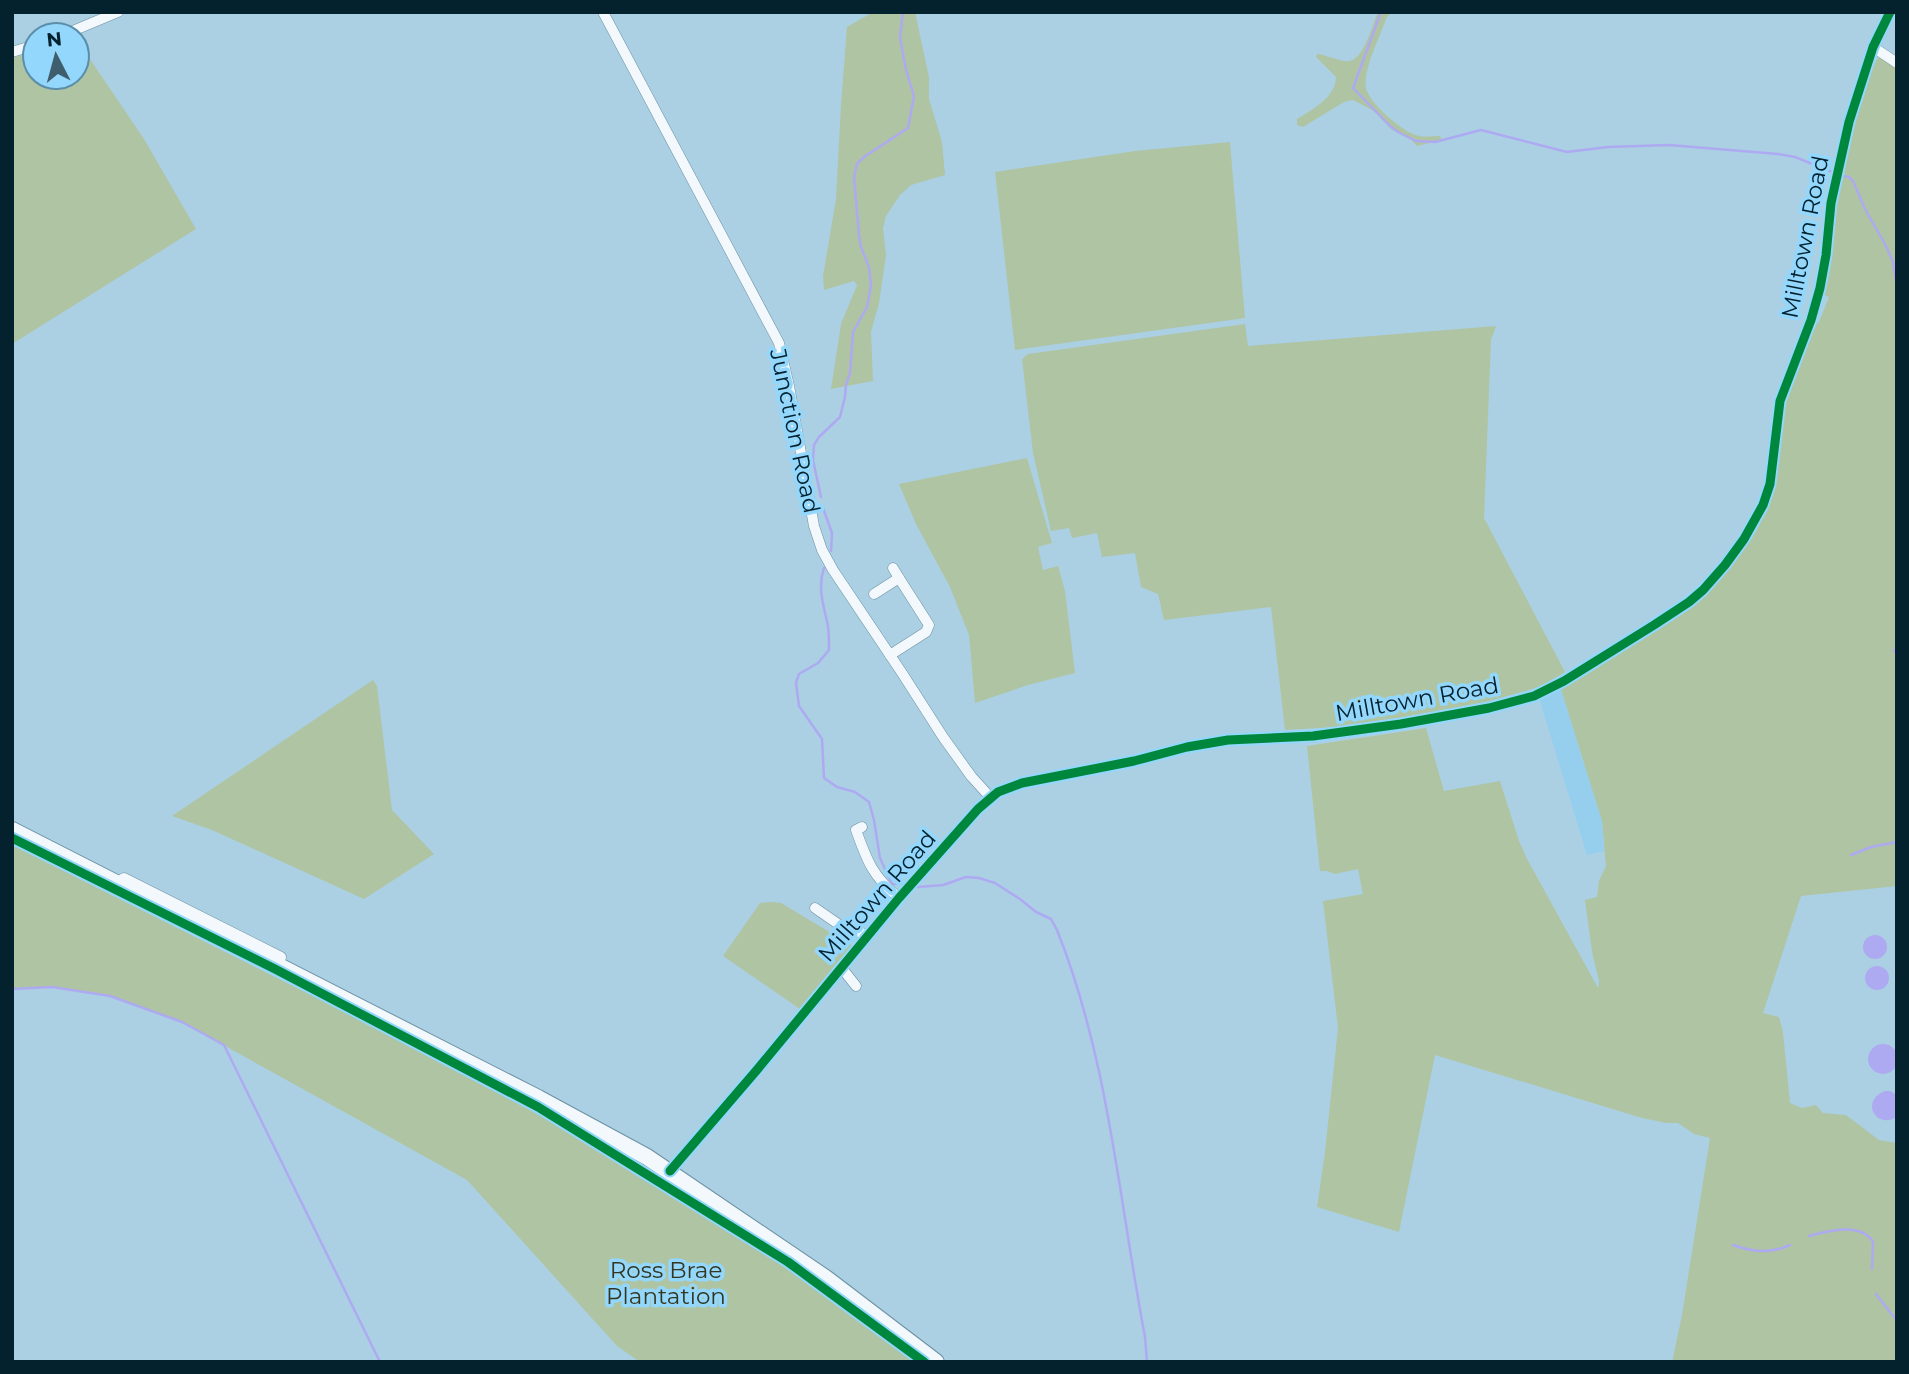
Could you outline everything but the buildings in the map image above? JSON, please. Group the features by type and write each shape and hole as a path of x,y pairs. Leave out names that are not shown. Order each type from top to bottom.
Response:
{"main road":[{"path":"12,830 249,945 279,965 635,1150 827,1279 936,1362"}],"street":[{"path":"91,23 118,12"},
{"name":"Junction Road","path":"603,12 779,343 814,526 822,550 943,737 990,797"},
{"name":"Milltown Road","path":"670,1171 899,898 966,821 998,792 1022,783 1113,766 1187,747 1228,740 1312,736 1412,723 1534,696 1689,603 1726,565 1763,505 1770,484 1780,401 1811,320 1820,288 1835,183 1856,96 1873,47 1890,12"},
{"path":"1873,47 1897,63"},
{"path":"890,655 929,629 928,622 892,568"},
{"path":"874,594 899,578"},
{"path":"862,827 856,830 872,869 879,881 899,898"},
{"path":"815,908 829,913 841,926 868,935"},
{"path":"841,967 856,986"}],"shaded area":[{"path":"1560,686 1602,821 1604,851 1587,855 1539,698"},
{"path":"1875,935 1884,938 1887,947 1884,956 1875,959 1866,956 1863,947 1866,938"},
{"path":"1877,966 1886,969 1889,978 1886,987 1877,990 1868,987 1865,978 1868,969"},
{"path":"1883,1044 1889,1045 1897,1053 1897,1065 1889,1073 1883,1074 1877,1073 1869,1065 1868,1059 1869,1053 1877,1045"},
{"path":"1885,1091 1897,1095 1897,1117 1889,1120 1877,1117 1872,1107 1877,1095"}],"green space":[{"path":"873,12 915,12 929,77 929,99 942,142 945,175 911,185 900,195 886,216 883,228 886,255 879,303 871,332 873,381 831,389 841,324 857,285 854,281 824,290 823,276 836,199 847,27"},
{"path":"1378,12 1391,12 1369,63 1366,80 1368,94 1385,114 1407,131 1419,136 1440,136 1442,140 1417,146 1411,139 1392,130 1374,111 1353,100 1344,102 1303,127 1297,125 1297,119 1328,97 1335,84 1336,77 1316,57 1317,54 1345,61 1357,57 1366,43"},
{"path":"21,55 21,91 91,91 91,61 144,139 196,229 12,344 12,58"},
{"path":"1879,57 1897,67 1897,886 1801,896 1763,1013 1779,1017 1790,1103 1802,1108 1816,1105 1823,1113 1846,1115 1879,1140 1897,1143 1897,1362 1672,1362 1710,1138 1694,1134 1678,1123 1642,1118 1435,1055 1399,1232 1317,1207 1338,1028 1323,901 1363,894 1358,869 1335,874 1320,871 1307,746 1426,728 1444,791 1500,781 1526,857 1598,988 1585,900 1597,897 1599,881 1606,866 1602,821 1560,686 1700,599 1732,561 1770,494 1776,476 1783,402 1811,327 1819,322 1829,297 1824,295 1829,274 1833,210 1842,176 1847,175 1841,173 1857,112 1868,78"},
{"path":"1230,142 1245,318 1015,350 995,172 1135,151"},
{"path":"1245,324 1248,346 1496,326 1491,340 1484,518 1565,672 1540,687 1482,703 1354,726 1285,730 1271,607 1164,620 1158,594 1141,587 1135,553 1102,557 1097,533 1072,538 1069,528 1051,531 1033,453 1022,359 1028,354"},
{"path":"1027,458 1052,543 1038,547 1043,570 1058,566 1065,591 1075,673 975,703 969,635 950,587 916,524 899,484"},
{"path":"373,680 377,686 392,810 434,854 364,899 212,830 172,816"},
{"name":"Ross Brae Plantation","path":"12,845 331,1005 558,1125 787,1266 919,1362 640,1362 617,1346 467,1180 182,1022 110,996 52,987 12,989"},
{"path":"760,903 781,903 853,946 800,1009 723,956"}],"waterway":[{"path":"821,497 813,460 814,445 840,417 850,373 853,332 867,307 871,285 869,267 859,235 854,177 857,164 908,128 914,96 900,37 903,12"},
{"path":"1381,12 1353,88 1389,125 1416,141 1435,142 1481,130 1567,152 1608,147 1669,145 1778,154 1795,157 1832,172"},
{"path":"1843,176 1853,181 1886,246 1893,262 1897,288"},
{"path":"823,508 832,533 831,551"},
{"path":"824,568 821,590 828,626 829,650 818,663 799,674 796,683 799,706 822,739 824,778 837,787 855,792 869,802 880,858 892,884 903,884"},
{"path":"1894,650 1897,656"},
{"path":"1851,855 1871,847 1897,842"},
{"path":"918,887 943,885 966,877 979,878 995,883 1036,912 1051,919 1057,930 1075,979 1101,1080 1147,1362"},
{"path":"12,989 52,987 110,996 182,1022 224,1045 380,1362"},
{"path":"1809,1236 1844,1230 1861,1232 1873,1242 1872,1269"},
{"path":"1733,1245 1762,1251 1790,1245"},
{"path":"1876,1294 1897,1321"}],"cycle path":[{"path":"670,1171 899,898 978,809 998,792 1022,783 1134,761 1187,747 1228,740 1313,736 1401,724 1489,708 1534,696 1564,681 1654,625 1703,590 1744,539 1763,505 1770,484 1780,401 1811,320 1820,288 1831,203 1849,122 1873,47 1890,12"},
{"path":"12,838 275,969 538,1107 788,1262 924,1362"}]}
